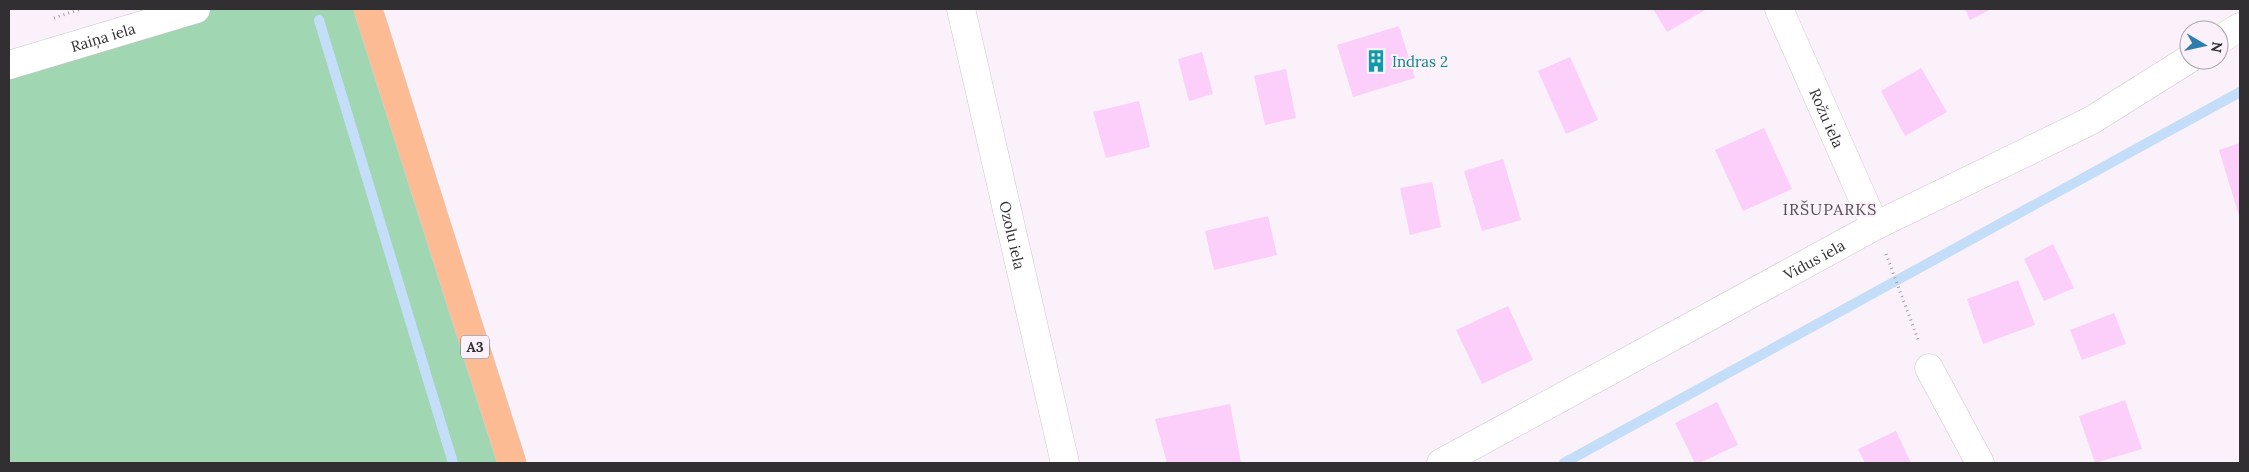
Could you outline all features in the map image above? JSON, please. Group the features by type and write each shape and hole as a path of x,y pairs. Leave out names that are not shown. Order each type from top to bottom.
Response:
{"highway":[{"name":"A3","path":"368,9 512,463"}],"street":[{"name":"Raiņa iela","path":"9,65 196,9"},
{"name":"Ozolu iela","path":"961,9 1065,463"},
{"name":"Rožu iela","path":"1779,9 1875,226"},
{"path":"2229,34 2240,27"},
{"name":"Vidus iela","path":"1441,463 1875,226 2092,120 2179,65"},
{"path":"1929,368 1980,463"}],"path":[{"path":"1891,269 1929,368"}],"green space":[{"path":"196,9 368,9 512,463 9,463 9,65"}],"building":[{"path":"1653,9 1707,9 1667,32"},
{"path":"1965,9 1991,9 1970,20"},
{"name":"Indras 2","path":"1399,26 1415,78 1353,97 1337,45"},
{"path":"1202,52 1213,94 1189,101 1178,59"},
{"path":"1570,57 1598,120 1566,134 1538,71"},
{"path":"1921,68 1947,112 1905,136 1881,91"},
{"path":"1286,69 1296,118 1265,125 1254,76"},
{"path":"1139,101 1150,147 1106,158 1093,112"},
{"path":"1764,128 1792,189 1743,211 1715,150"},
{"path":"2240,143 2240,219 2219,150"},
{"path":"1503,159 1521,220 1482,231 1464,171"},
{"path":"1432,182 1441,227 1410,235 1400,188"},
{"path":"1268,216 1277,255 1214,270 1205,231"},
{"path":"2053,244 2074,288 2044,301 2024,259"},
{"path":"2018,280 2035,325 1983,344 1967,299"},
{"path":"1508,306 1533,360 1482,384 1456,330"},
{"path":"2114,313 2126,344 2082,360 2070,330"},
{"path":"2125,400 2142,449 2095,463 2079,416"},
{"path":"1717,402 1738,445 1699,463 1695,463 1675,423"},
{"path":"1230,404 1241,463 1167,463 1155,419"},
{"path":"1896,431 1911,463 1865,463 1858,449"}],"waterway":[{"path":"319,20 453,463"},
{"path":"1564,463 2240,92"}],"place":[{"name":"Indras 2","path":"1376,61"}],"district":[{"name":"IRŠUPARKS","path":"1830,209"}]}
